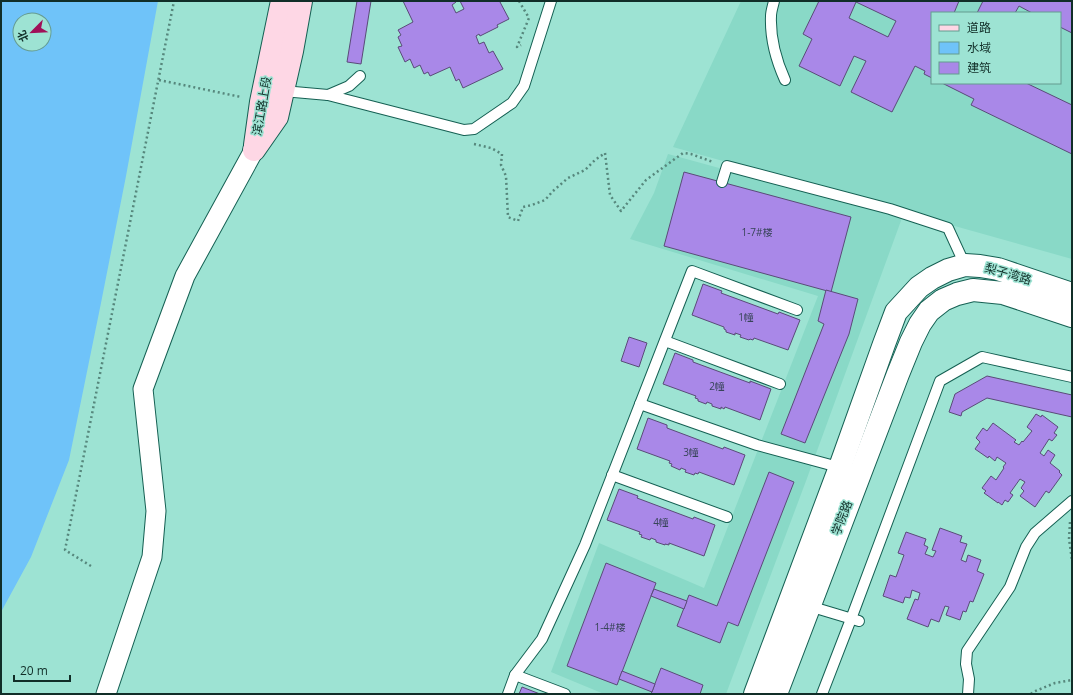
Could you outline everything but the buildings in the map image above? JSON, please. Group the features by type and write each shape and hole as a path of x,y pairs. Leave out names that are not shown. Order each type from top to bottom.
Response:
{"main road":[{"name":"滨江路上段","path":"254,150 282,1"},
{"name":"滨江路上段","path":"254,150 277,117 301,1"}],"street":[{"path":"106,694 152,557 156,511 143,389 185,276 254,150"},
{"name":"梨子湾路","path":"884,344 896,312 919,287 948,270 965,265 998,269 1072,294"},
{"name":"梨子湾路","path":"911,342 920,324 929,311 943,300 957,294 973,290 1003,293 1072,316"},
{"name":"学院路","path":"755,694 850,470 911,342"},
{"name":"学院路","path":"776,694 809,606 850,470 884,344"}],"lane":[{"path":"283,91 328,95 464,130 474,129 512,103 524,86 551,1"},
{"path":"774,1 771,15 773,49 785,80"},
{"path":"328,95 349,86 360,76"},
{"path":"722,182 727,166 890,209 948,228 965,265"},
{"path":"508,694 515,675 542,639 585,545 692,271 797,310"},
{"path":"665,341 780,384"},
{"path":"822,694 855,620 940,381 982,358 1072,377"},
{"path":"640,404 757,445 850,470"},
{"path":"612,475 727,517"},
{"path":"968,694 969,679 966,664 967,651 1010,587 1026,547 1035,533 1072,502"},
{"path":"809,606 855,620"},
{"path":"515,675 566,694"}],"path":[{"path":"91,566 65,550 174,1"},
{"path":"159,80 262,102"},
{"path":"468,142 491,148 502,154 501,165 506,176 508,217 518,221 523,207 545,200 568,178 585,170 605,153 610,195 622,211 646,180 683,153 691,154 727,166"},
{"path":"1072,502 1070,539 1072,560"},
{"path":"1031,694 1055,683 1072,680"}],"shaded area":[{"path":"741,1 1072,1 1072,259 673,147"},
{"path":"668,154 902,218 726,694 604,694 551,672 599,543 704,588 818,296 630,239 654,193"}],"water":[{"path":"1,1 158,1 126,176 69,460 31,557 1,612"}]}
